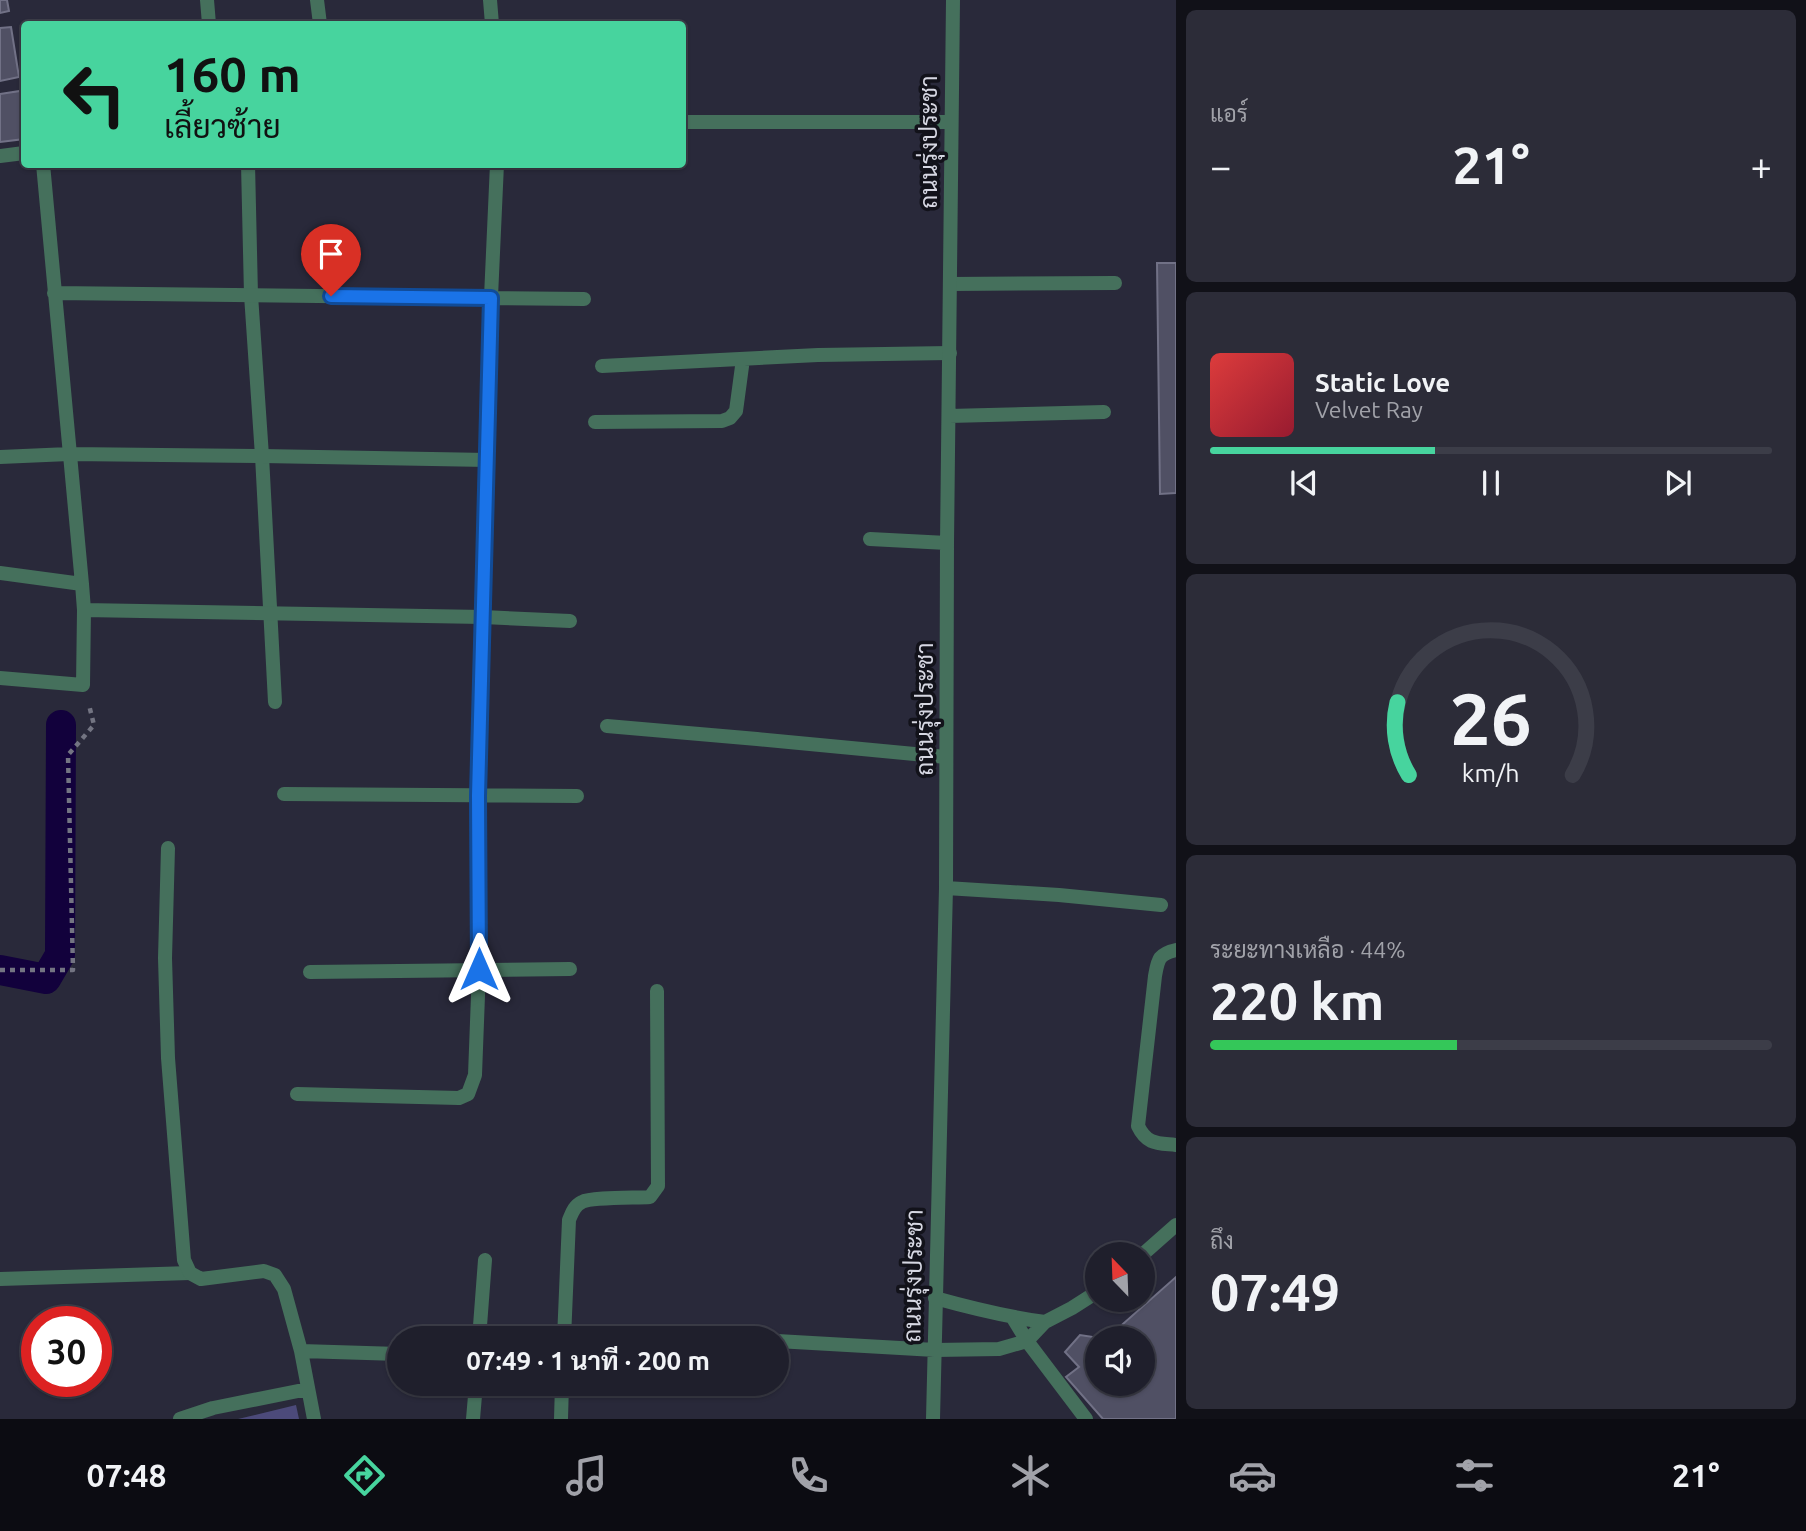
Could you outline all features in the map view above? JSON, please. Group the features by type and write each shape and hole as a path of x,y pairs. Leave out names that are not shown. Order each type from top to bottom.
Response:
{"street":[{"path":"207,0 209,21"},
{"path":"317,0 320,21"},
{"path":"490,0 492,21"},
{"name":"ถนนรุ่งประชา","path":"933,1419 946,888 953,0"},
{"path":"686,122 950,122"},
{"path":"0,156 21,153"},
{"path":"0,678 83,685 84,610 43,168"},
{"path":"248,168 251,295 275,702"},
{"path":"297,1094 459,1098 467,1094 475,1075 479,969 478,796 497,168"},
{"path":"950,284 1115,283"},
{"path":"54,293 584,299"},
{"path":"602,366 818,355 950,353"},
{"path":"595,422 722,421 730,418 736,411 743,359"},
{"path":"949,416 1104,412"},
{"path":"0,457 69,454 488,460"},
{"path":"870,539 947,543"},
{"path":"0,573 82,584"},
{"path":"84,610 570,621"},
{"path":"607,726 946,757"},
{"path":"284,794 577,796"},
{"path":"168,848 165,958 168,1058 184,1260 190,1273"},
{"path":"946,888 1161,905"},
{"path":"1176,950 1166,952 1159,959 1155,976 1139,1126 1150,1141 1176,1145"},
{"path":"310,972 570,969"},
{"path":"565,1326 569,1220 573,1210 581,1202 592,1200 650,1197 658,1186 657,992"},
{"path":"1155,1244 1176,1225"},
{"path":"480,1326 485,1260"},
{"path":"0,1279 190,1273 201,1279 264,1271 275,1275 284,1289 301,1351 314,1419"},
{"path":"935,1298 1013,1318 1045,1322"},
{"path":"789,1342 935,1350 999,1349 1027,1341 1045,1322 1085,1300"},
{"path":"1013,1318 1027,1341 1086,1419"},
{"path":"301,1351 387,1354"},
{"path":"180,1419 213,1409 308,1389"},
{"path":"473,1419 475,1396"},
{"path":"561,1419 562,1396"}],"path":[{"path":"0,970 73,970 68,755 94,725 83,685"}],"shaded area":[{"path":"296,1405 299,1419 238,1419"}],"building":[{"path":"0,0 7,0 9,11 0,13"},
{"path":"11,27 19,77 0,81 0,28"},
{"path":"20,91 21,139 0,142 0,94"},
{"path":"1157,263 1176,263 1176,493 1160,494"},
{"path":"1176,1277 1176,1419 1103,1419 1066,1377 1079,1367 1065,1352 1080,1335 1085,1336 1085,1396 1155,1396 1155,1326 1121,1326 1136,1312 1155,1312 1155,1296"}],"waterway":[{"path":"0,970 46,979 60,955 61,725"}],"route":[{"path":"331,296 491,298 478,796 479,969"}]}
